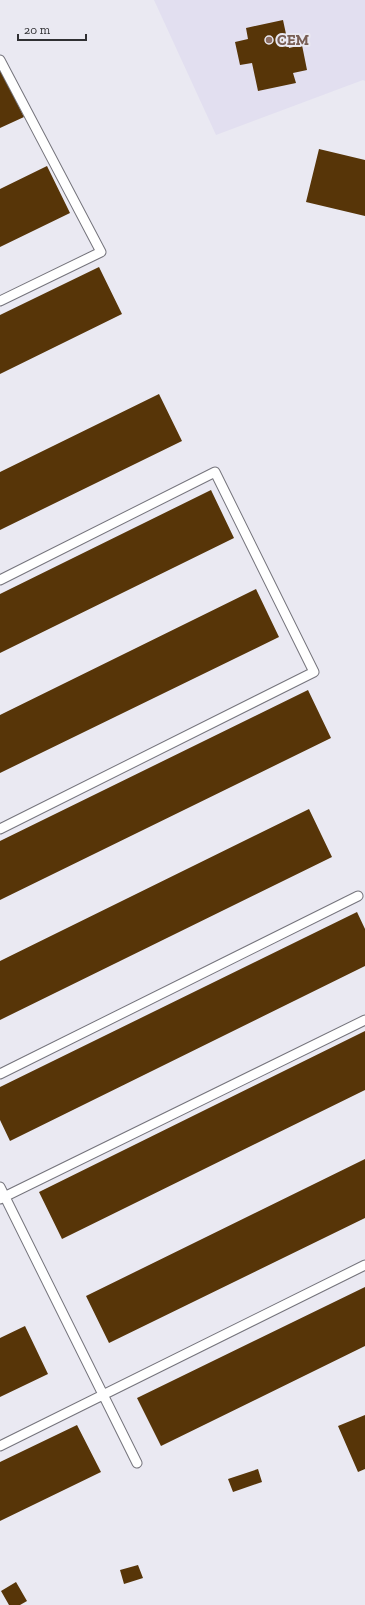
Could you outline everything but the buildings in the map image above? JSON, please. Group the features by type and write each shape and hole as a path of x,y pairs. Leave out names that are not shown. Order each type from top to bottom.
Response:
{"lane":[{"path":"0,60 101,252 0,301"},
{"path":"0,580 215,472 314,672 0,829"},
{"path":"0,1074 358,896"},
{"path":"2,1198 365,1020"},
{"path":"0,1187 2,1198 137,1463"},
{"path":"0,1446 365,1265"}],"shaded area":[{"name":"CEM","path":"154,0 365,0 365,81 363,80 216,135"}],"place":[{"name":"CEM","path":"269,40"}]}
